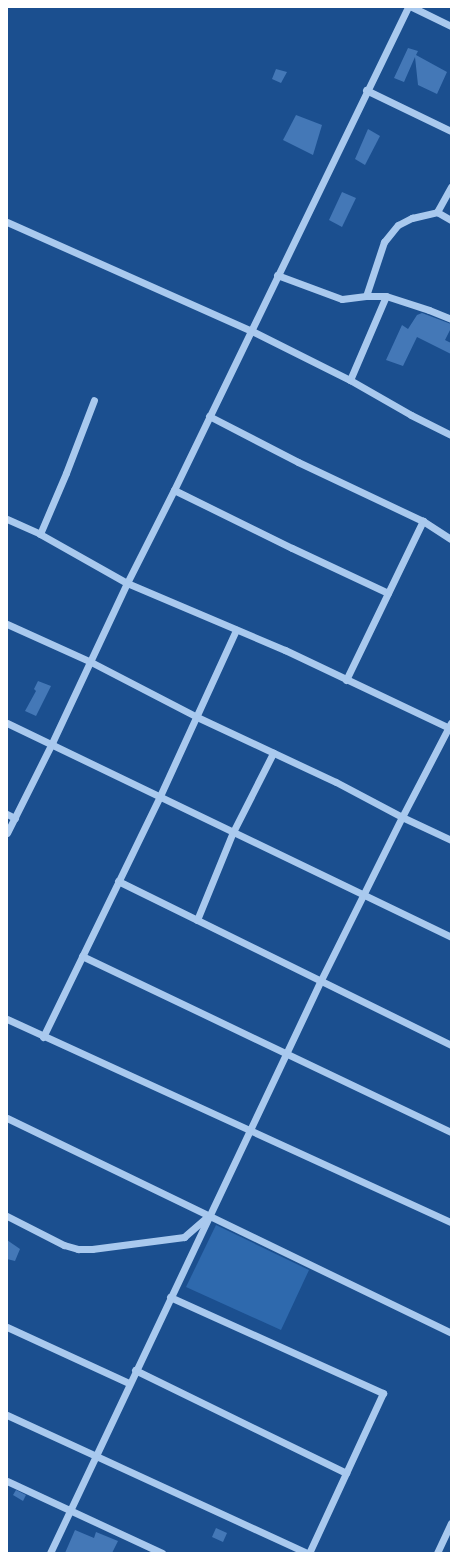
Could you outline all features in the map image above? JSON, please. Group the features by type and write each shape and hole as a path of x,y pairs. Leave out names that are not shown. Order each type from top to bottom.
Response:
{"street":[{"path":"7,833 52,743 127,583 174,490 250,330 328,174 366,90 408,7"},
{"path":"412,7 451,26"},
{"path":"366,90 451,131"},
{"path":"437,212 451,187"},
{"path":"366,296 384,242 398,225 412,218 437,212 451,220"},
{"path":"7,222 250,330 350,380 411,415 451,434"},
{"path":"277,275 342,299 366,296 386,296 451,319"},
{"path":"350,380 386,296"},
{"path":"40,534 66,473 94,400"},
{"path":"209,416 298,462 423,521 451,539"},
{"path":"174,490 388,593"},
{"path":"7,519 40,534 127,583 285,650 346,680 450,727 402,817 321,980 208,1215 50,1553"},
{"path":"346,680 423,521"},
{"path":"7,624 91,662 197,717 336,782 402,817 451,840"},
{"path":"43,1037 160,796 236,630"},
{"path":"7,723 52,743 363,896 451,937"},
{"path":"197,920 234,832 273,753"},
{"path":"7,814 15,818"},
{"path":"118,881 451,1044"},
{"path":"82,956 451,1132"},
{"path":"7,1019 43,1037 250,1129 451,1222"},
{"path":"7,1118 451,1333"},
{"path":"7,1216 64,1245 78,1249 92,1249 184,1237 208,1215"},
{"path":"7,1415 95,1457 308,1553 383,1393 170,1297"},
{"path":"7,1327 129,1383"},
{"path":"135,1370 346,1473"},
{"path":"7,1481 162,1553"},
{"path":"437,1553 451,1523"}],"shaded area":[{"path":"216,1225 309,1270 281,1330 186,1287"}],"building":[{"path":"408,48 418,51 416,55 447,72 437,94 418,85 415,57 404,82 394,78"},
{"path":"276,69 287,72 281,83 272,79"},
{"path":"296,115 322,125 313,155 283,140"},
{"path":"368,129 380,136 365,165 355,159"},
{"path":"342,192 356,198 342,227 329,220"},
{"path":"422,313 451,324 451,328 445,340 451,343 451,354 417,337 403,366 386,360 402,325 408,329 417,315"},
{"path":"38,681 51,686 36,716 25,711 36,691 34,689"},
{"path":"7,1240 20,1249 15,1261 7,1259"},
{"path":"16,1490 26,1495 23,1501 13,1495"},
{"path":"216,1528 227,1533 223,1542 212,1537"},
{"path":"75,1530 94,1538 96,1532 118,1541 112,1553 65,1553"}]}
